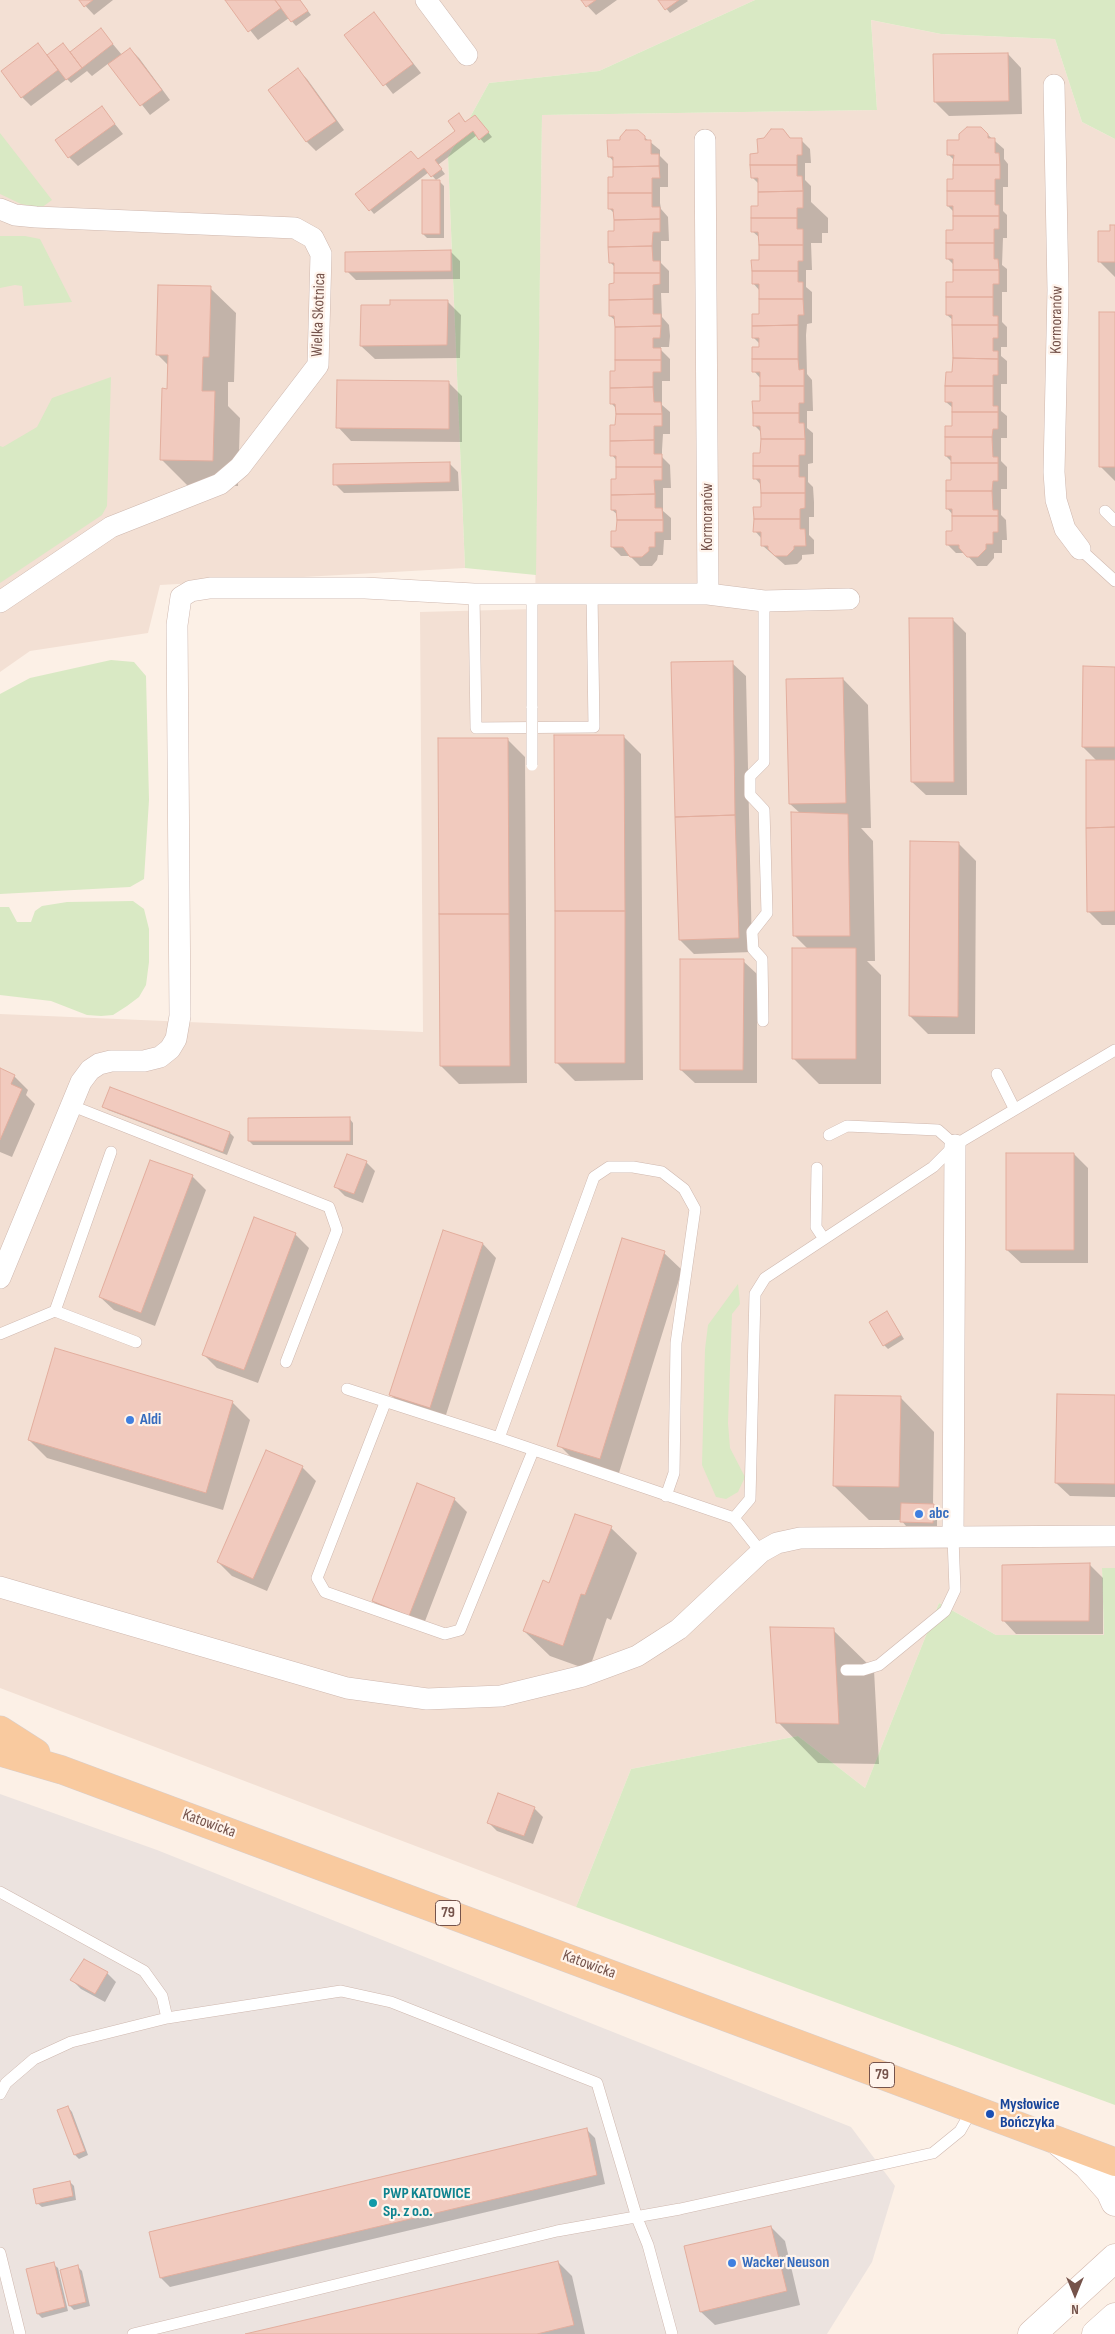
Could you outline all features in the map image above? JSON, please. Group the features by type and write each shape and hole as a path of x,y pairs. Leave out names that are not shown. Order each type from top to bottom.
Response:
{"main road":[{"name":"Katowicka","path":"0,1730 62,1770"},
{"name":"Katowicka","path":"0,1752 62,1770 1055,2138 1115,2162"}],"street":[{"path":"426,0 467,56"},
{"name":"Kormoranów","path":"1054,85 1058,290 1054,472 1056,500 1065,529 1080,549"},
{"name":"Kormoranów","path":"705,140 708,594"},
{"name":"Wielka Skotnica","path":"0,209 15,215 36,217 294,228 313,238 321,254 318,365 240,467 220,484 111,528 0,602"},
{"path":"0,1278 81,1082 90,1070 100,1064 111,1061 144,1060 160,1057 170,1049 179,1030 177,625 181,598 190,591 210,588 365,588 474,594 708,594 764,601 849,599"},
{"path":"953,1538 955,1145"},
{"path":"0,1587 347,1688 427,1699 492,1696 583,1676 637,1656 679,1629 761,1552 777,1543 800,1538 1115,1536"},
{"path":"1055,2138 1087,2165 1110,2191 1115,2202"},
{"path":"1032,2334 1111,2257"},
{"path":"1096,2334 1115,2317"}],"lane":[{"path":"1105,511 1115,521"},
{"path":"1080,549 1115,582"},
{"path":"532,593 532,765"},
{"path":"474,594 476,728 594,727 592,593"},
{"path":"763,1021 762,959 753,949 752,932 767,912 764,810 750,795 750,776 764,762 764,601"},
{"path":"734,1518 750,1499 755,1294 765,1278 933,1167 955,1145 1014,1108 1115,1050"},
{"path":"997,1074 1014,1108"},
{"path":"70,1105 329,1207 337,1230 286,1362"},
{"path":"828,1135 847,1126 938,1130 955,1145"},
{"path":"55,1311 111,1152"},
{"path":"499,1438 594,1177 609,1166 633,1167 662,1172 684,1189 695,1209 676,1343 674,1474 666,1496"},
{"path":"817,1168 816,1227 824,1239"},
{"path":"0,1334 55,1311 136,1342"},
{"path":"347,1389 384,1403 499,1438 734,1518 761,1552"},
{"path":"384,1403 317,1578 325,1592 445,1634 460,1630 533,1451"},
{"path":"846,1670 863,1670 879,1665 945,1611 955,1590 953,1538"},
{"path":"0,1892 144,1971 162,1996 168,2018"},
{"path":"0,2094 6,2083 34,2059 71,2042 168,2018 342,1991 391,2002 597,2083 637,2218 648,2245 672,2334"},
{"path":"133,2334 557,2231 637,2218 933,2152 960,2131 973,2108"},
{"path":"0,2253 20,2334"}],"shaded area":[{"path":"0,0 755,0 599,71 489,83 448,157 465,568 160,585 148,633 30,651 0,672"},
{"path":"871,20 941,34 1055,39 1082,122 1115,139 1115,1568 1102,1568 1104,1635 996,1635 939,1603 865,1788 798,1736 631,1769 576,1907 0,1688 0,1014 423,1032 420,612 535,609 542,115 877,110"},
{"path":"0,1794 157,1850 851,2127 895,2186 872,2262 827,2334 0,2334"}],"green space":[{"path":"755,0 1115,0 1115,139 1082,122 1055,39 941,34 871,20 877,110 542,115 536,575 465,568 448,157 489,83 599,71"},
{"path":"0,133 52,200 41,208 21,204 0,194"},
{"path":"0,236 25,236 40,239 72,302 24,306 22,286 15,285 0,288"},
{"path":"111,377 107,506 102,515 0,583 0,446 3,447 37,427 52,398"},
{"path":"111,660 134,662 146,676 149,800 144,879 130,887 0,894 0,694 30,678"},
{"path":"133,901 144,909 149,929 149,962 146,985 139,997 127,1006 113,1015 87,1015 51,1001 0,995 0,907 9,907 17,922 31,922 35,911 42,906 67,902"},
{"path":"738,1284 740,1304 732,1314 728,1423 730,1448 745,1477 738,1492 726,1499 716,1497 702,1465 705,1349 708,1325"},
{"path":"1102,1568 1115,1568 1115,2105 576,1907 631,1769 798,1736 865,1788 939,1603 996,1635 1104,1635"}],"building":[{"path":"79,0 93,0 84,7"},
{"path":"225,0 275,0 281,8 248,32"},
{"path":"275,0 300,0 308,11 291,22"},
{"path":"581,0 596,0 586,7"},
{"path":"658,0 679,0 665,10"},
{"path":"374,12 413,64 383,86 344,35"},
{"path":"101,28 113,44 82,68 70,52"},
{"path":"38,43 58,70 21,98 1,71"},
{"path":"63,43 82,68 66,80 47,55"},
{"path":"130,48 162,90 140,106 108,64"},
{"path":"1008,53 1009,101 934,102 933,54"},
{"path":"298,68 336,121 306,142 268,90"},
{"path":"102,106 115,124 68,158 55,140"},
{"path":"459,113 465,122 475,115 489,132 479,140 473,131 435,160 442,169 431,177 424,168 369,211 355,194 411,151 418,159 455,131 448,121"},
{"path":"967,127 981,127 988,134 988,138 995,138 995,153 999,153 1000,165 953,165 954,155 947,155 947,140 959,140 959,134"},
{"path":"771,129 783,129 790,138 802,138 802,155 797,155 797,165 750,165 750,154 758,153 757,139 764,138"},
{"path":"626,130 638,130 645,136 645,140 651,140 651,154 659,154 659,166 613,167 613,157 608,157 607,140 620,140 620,137"},
{"path":"750,165 797,165 797,176 802,176 803,191 758,192 758,178 751,178"},
{"path":"953,165 1000,165 1000,179 995,179 995,191 947,191 947,179 953,179"},
{"path":"659,166 660,178 652,178 652,193 608,193 608,177 613,177 613,167"},
{"path":"422,180 440,180 440,234 422,234"},
{"path":"803,191 803,208 797,208 797,218 751,218 751,206 758,206 758,192"},
{"path":"947,191 995,191 995,205 999,205 999,216 953,216 953,206 947,206"},
{"path":"608,193 652,193 652,207 660,207 660,219 614,220 613,209 608,209"},
{"path":"953,216 999,216 999,229 994,229 994,243 946,243 946,230 953,230"},
{"path":"751,218 797,218 797,229 803,229 803,245 759,245 758,232 751,232"},
{"path":"660,219 660,232 653,232 652,246 608,247 608,231 614,231 614,220"},
{"path":"1110,225 1115,225 1115,262 1098,262 1098,231 1110,231"},
{"path":"946,243 994,243 994,259 998,259 999,270 953,270 953,259 946,259"},
{"path":"759,245 803,245 803,261 798,261 798,271 752,271 751,260 759,260"},
{"path":"652,246 653,261 660,261 660,273 614,273 614,263 609,263 608,247"},
{"path":"451,250 451,271 345,272 345,252"},
{"path":"953,270 999,270 999,284 993,284 993,297 946,297 946,282 953,282"},
{"path":"752,271 798,271 798,282 803,282 803,299 759,299 759,284 752,284"},
{"path":"614,273 660,273 660,284 653,285 653,299 609,300 609,284 614,283"},
{"path":"158,285 211,286 209,357 203,357 202,391 215,391 213,461 160,460 162,388 167,389 168,355 156,355"},
{"path":"946,297 993,297 993,316 998,316 998,325 952,325 952,315 946,315"},
{"path":"653,299 653,314 661,314 661,326 615,327 614,316 609,316 609,300"},
{"path":"759,299 803,299 804,315 798,315 798,325 752,326 752,314 759,314"},
{"path":"390,300 448,300 447,345 360,346 361,305 390,305"},
{"path":"1099,312 1115,312 1115,467 1099,467"},
{"path":"798,325 798,359 752,359 752,347 759,347 759,338 752,338 752,326"},
{"path":"952,325 998,325 998,338 993,338 993,351 998,351 998,359 953,358"},
{"path":"661,326 660,338 653,338 653,348 661,348 661,360 615,360 615,327"},
{"path":"953,358 998,359 998,375 993,375 993,386 945,386 946,372 952,372"},
{"path":"752,359 798,359 799,370 804,369 804,386 760,386 760,372 752,372"},
{"path":"615,360 661,360 661,372 653,372 653,387 610,388 610,371 615,371"},
{"path":"337,380 449,381 449,429 336,428"},
{"path":"760,386 804,386 804,403 799,403 799,413 753,413 752,401 760,401"},
{"path":"945,386 993,386 993,406 998,406 998,412 952,412 952,402 945,402"},
{"path":"653,387 654,402 661,402 662,414 616,414 615,404 610,404 610,388"},
{"path":"952,412 998,412 998,429 993,429 992,437 945,437 945,426 952,426"},
{"path":"753,413 799,413 799,423 804,423 805,439 761,439 760,426 753,426"},
{"path":"616,414 662,414 662,426 654,426 654,440 610,441 610,425 615,425"},
{"path":"945,437 992,437 993,457 998,457 998,463 951,463 951,456 945,456"},
{"path":"761,439 805,439 805,455 799,455 799,466 753,466 753,453 760,453"},
{"path":"654,440 654,454 662,454 662,467 616,467 616,456 610,456 610,441"},
{"path":"450,462 450,482 333,485 333,464"},
{"path":"951,463 998,463 998,481 993,481 992,491 946,491 946,480 951,480"},
{"path":"753,466 799,466 799,477 805,477 805,493 761,493 760,479 753,479"},
{"path":"616,467 662,467 662,480 654,480 655,494 611,495 611,479 616,479"},
{"path":"946,491 992,491 993,510 998,510 998,516 952,516 952,509 946,509"},
{"path":"761,493 805,493 805,508 800,509 800,519 754,519 753,507 761,507"},
{"path":"655,494 655,508 662,508 663,520 617,520 616,510 611,510 611,495"},
{"path":"952,516 998,516 998,532 993,532 993,544 986,544 986,549 978,557 967,557 959,548 959,545 946,545 946,531 952,531"},
{"path":"754,519 800,519 800,529 805,529 806,546 794,546 794,549 787,556 775,556 768,549 768,546 761,546 761,532 753,532"},
{"path":"617,520 663,520 663,532 655,532 655,547 649,547 649,551 642,557 630,557 623,547 611,547 611,531 616,531"},
{"path":"909,618 953,618 954,782 911,782"},
{"path":"733,661 735,815 675,817 671,662"},
{"path":"1083,666 1115,667 1115,747 1082,747"},
{"path":"843,678 846,803 789,804 786,679"},
{"path":"554,735 624,735 625,911 555,911"},
{"path":"438,738 508,738 509,914 439,914"},
{"path":"1086,760 1115,760 1115,827 1086,828"},
{"path":"791,812 848,814 850,936 793,936"},
{"path":"735,815 739,938 679,940 675,817"},
{"path":"1115,827 1115,911 1087,912 1086,828"},
{"path":"910,841 959,842 958,1017 909,1016"},
{"path":"555,911 625,911 625,1063 555,1063"},
{"path":"439,914 509,914 510,1066 440,1066"},
{"path":"792,948 856,948 856,1059 792,1059"},
{"path":"680,959 744,959 743,1070 680,1070"},
{"path":"0,1068 15,1075 11,1084 22,1089 0,1140"},
{"path":"110,1087 230,1132 223,1152 102,1107"},
{"path":"350,1117 350,1141 248,1141 248,1118"},
{"path":"1006,1153 1074,1153 1074,1250 1006,1250"},
{"path":"347,1154 367,1161 354,1194 334,1187"},
{"path":"150,1160 193,1175 141,1313 99,1297"},
{"path":"254,1217 296,1233 244,1370 202,1355"},
{"path":"443,1230 483,1243 430,1408 389,1395"},
{"path":"622,1238 665,1251 600,1459 557,1446"},
{"path":"887,1311 901,1335 883,1346 869,1322"},
{"name":"Aldi","path":"55,1348 233,1401 206,1493 28,1440"},
{"path":"1057,1394 1115,1395 1115,1484 1055,1483"},
{"path":"835,1395 901,1396 899,1487 833,1486"},
{"path":"266,1450 303,1466 253,1579 217,1562"},
{"path":"417,1483 455,1498 409,1616 372,1601"},
{"path":"901,1503 934,1504 933,1523 900,1522"},
{"path":"575,1514 612,1526 585,1595 581,1594 563,1646 523,1631 543,1580 549,1583"},
{"path":"1090,1563 1089,1621 1002,1621 1002,1565"},
{"path":"770,1627 834,1628 839,1724 776,1723"},
{"path":"498,1793 535,1807 524,1836 487,1823"},
{"path":"84,1959 108,1972 95,1994 70,1980"},
{"path":"68,2106 85,2151 74,2155 57,2110"},
{"name":"PWP KATOWICE Sp. z o.o.","path":"587,2128 597,2175 160,2278 149,2232"},
{"path":"70,2181 73,2196 36,2204 33,2189"},
{"path":"771,2226 787,2291 700,2312 684,2246"},
{"path":"558,2261 574,2325 537,2334 245,2334"},
{"path":"54,2262 65,2307 37,2314 26,2269"},
{"path":"78,2265 86,2302 69,2306 60,2270"}],"place":[{"name":"Aldi","path":"130,1420"},
{"name":"abc","path":"919,1514"},
{"name":"Mysłowice Bończyka","path":"990,2114"},
{"name":"PWP KATOWICE Sp. z o.o.","path":"373,2203"},
{"name":"Wacker Neuson","path":"732,2263"}]}
